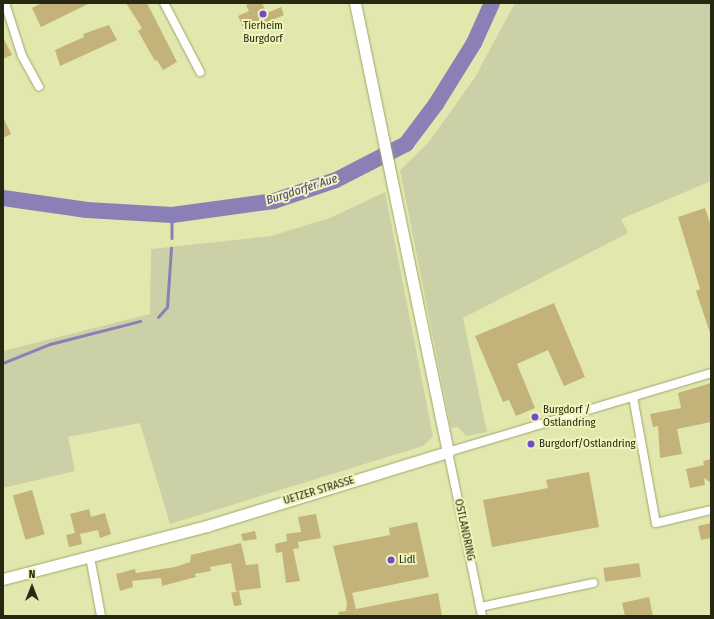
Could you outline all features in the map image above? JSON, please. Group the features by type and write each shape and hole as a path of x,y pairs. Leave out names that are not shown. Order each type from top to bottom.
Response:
{"street":[{"path":"5,3 22,56 39,87"},
{"path":"164,3 200,72"},
{"path":"355,3 390,166 448,452"},
{"name":"UETZER STRASSE","path":"3,579 212,524 711,373"},
{"path":"633,397 656,523 711,510"},
{"name":"OSTLANDRING","path":"448,452 482,616"},
{"path":"90,557 101,616"},
{"path":"480,607 593,583"}],"green space":[{"path":"515,3 711,3 711,181 621,219 628,233 463,318 487,432 466,436 458,427 451,428 400,170 428,143 474,79"},
{"path":"385,192 433,436 423,446 170,524 140,423 68,437 75,471 3,488 3,351 150,314 151,249 271,236 330,218"}],"building":[{"path":"42,3 90,3 41,27 32,8"},
{"path":"126,3 147,3 177,62 163,70 157,60 155,61 138,31 142,28"},
{"name":"Tierheim Burgdorf","path":"251,3 262,3 267,13 281,7 284,15 258,26 256,21 243,27 238,16 249,11 246,5"},
{"path":"109,25 117,40 60,66 55,50 84,37 83,34"},
{"path":"3,37 12,55 3,59"},
{"path":"3,117 11,134 3,138"},
{"path":"705,208 711,226 710,333 696,291 700,289 678,217"},
{"path":"554,303 585,377 564,386 548,350 517,364 535,408 516,416 509,400 503,402 475,336"},
{"path":"711,383 711,422 677,429 682,454 660,458 658,426 653,427 650,414 681,408 678,393"},
{"path":"711,459 711,483 704,478 705,485 690,488 686,469 704,465 703,461"},
{"path":"589,472 599,527 492,547 483,500 548,488 546,480"},
{"path":"32,490 45,534 25,540 13,496"},
{"path":"89,509 91,517 105,513 111,534 100,538 98,530 80,534 82,544 69,547 66,535 75,533 70,514"},
{"path":"316,514 321,538 298,542 299,548 293,549 300,581 286,583 282,552 276,553 275,544 287,541 286,534 301,532 298,517"},
{"path":"417,522 429,577 352,593 356,609 438,593 442,616 339,616 338,612 346,611 347,603 333,546 390,535 389,528"},
{"path":"711,523 711,538 701,540 698,526"},
{"path":"255,531 257,539 243,541 241,534"},
{"path":"241,543 246,565 258,564 261,588 236,591 231,563 210,567 211,571 195,574 196,577 162,586 161,578 132,581 133,587 120,591 116,574 135,569 136,573 175,567 190,562 191,555"},
{"path":"639,563 641,577 605,582 603,568"},
{"path":"239,591 242,605 234,606 231,593"},
{"path":"649,597 653,616 625,616 622,603"}],"waterway":[{"name":"Burgdorfer Aue","path":"3,198 87,210 172,215 274,201 336,180 406,144 436,104 474,43 492,3"},
{"path":"172,215 172,238"},
{"path":"158,317 167,307 171,248"},
{"path":"3,363 50,344 140,321"}],"place":[{"name":"Tierheim Burgdorf","path":"263,14"},
{"name":"Burgdorf / Ostlandring","path":"535,417"},
{"name":"Burgdorf/Ostlandring","path":"531,444"},
{"name":"Lidl","path":"391,560"}]}
